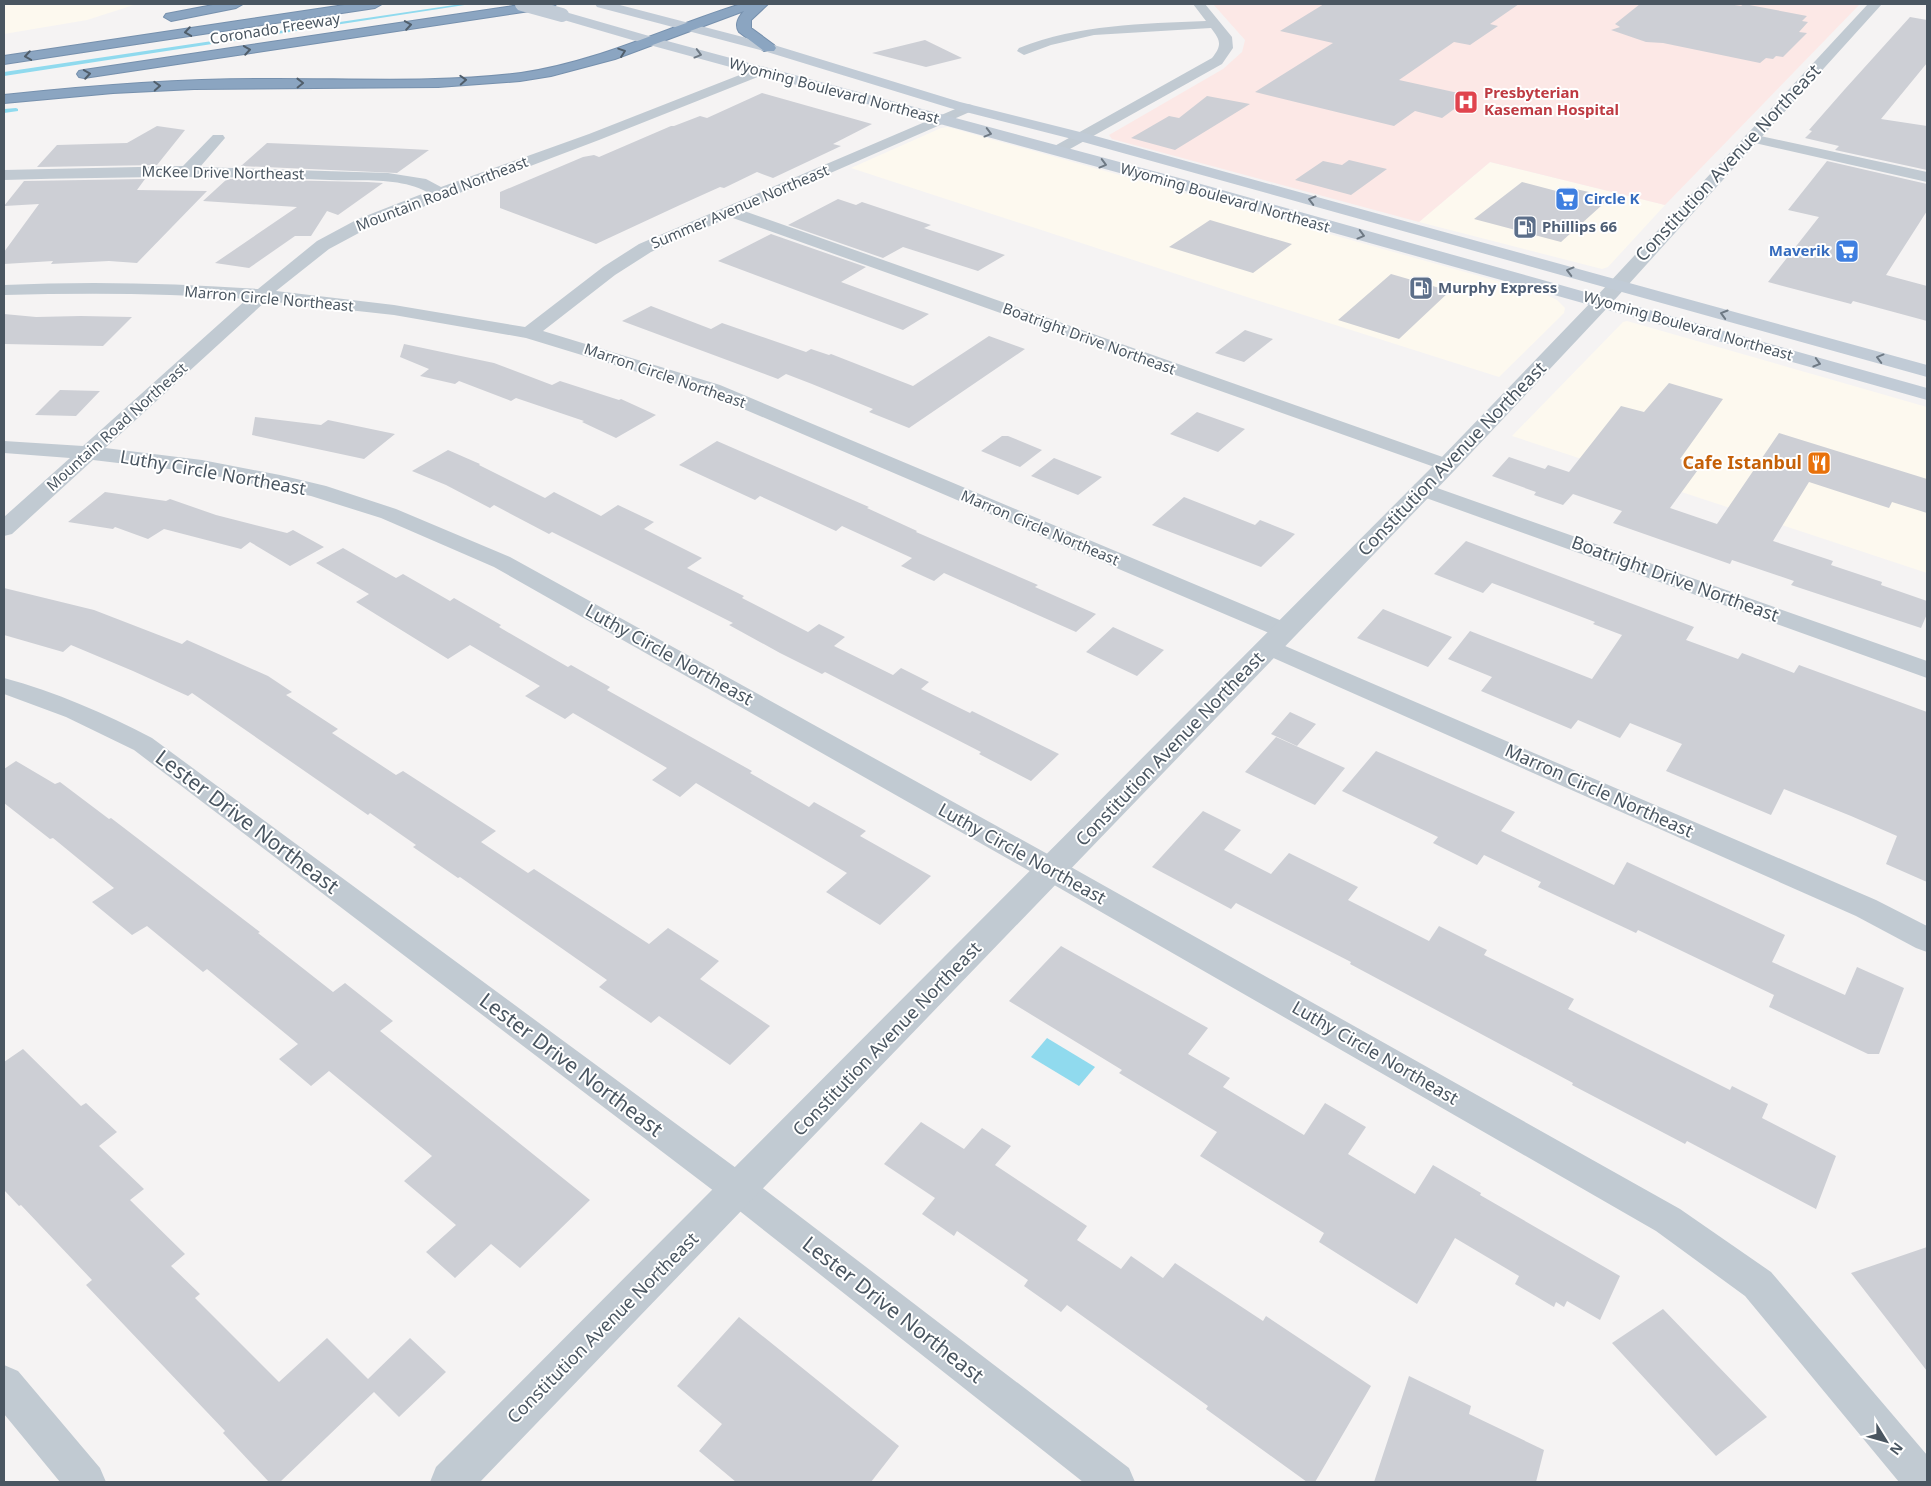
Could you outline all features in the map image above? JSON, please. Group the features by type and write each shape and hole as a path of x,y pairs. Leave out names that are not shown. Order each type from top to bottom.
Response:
{"highway":[{"path":"154,19 236,4"},
{"name":"Coronado Freeway","path":"4,60 375,4"},
{"name":"Coronado Freeway","path":"73,76 550,4"},
{"path":"4,99 102,89 182,85 458,81 520,76 574,67 625,52 687,27 753,4"},
{"path":"762,4 752,10 744,20 744,29 768,48"},
{"path":"4,87 33,82"}],"main road":[{"name":"Wyoming Boulevard Northeast","path":"522,4 1602,302 1927,394"},
{"name":"Wyoming Boulevard Northeast","path":"602,4 768,48 961,106 1082,137 1927,370"},
{"path":"760,71 774,66 794,66 875,88 961,106"}],"street":[{"path":"1056,151 1218,61 1226,45 1226,37 1199,4"},
{"name":"Constitution Avenue Northeast","path":"451,1482 1447,465 1602,302 1875,4"},
{"path":"1024,51 1044,41 1108,31 1216,24"},
{"name":"Mountain Road Northeast","path":"4,529 284,275 322,245 364,222 711,92 760,71"},
{"name":"Summer Avenue Northeast","path":"529,333 609,271 645,248 941,120 961,106"},
{"path":"187,171 218,138"},
{"path":"1751,138 1927,177"},
{"name":"McKee Drive Northeast","path":"4,175 187,171 280,173 388,178 420,182 440,193"},
{"name":"Boatright Drive Northeast","path":"731,212 1447,465"},
{"name":"Marron Circle Northeast","path":"4,290 72,288 211,291 394,310 529,333 713,389 1277,639 1866,908 1927,940"},
{"name":"Luthy Circle Northeast","path":"4,447 89,452 243,474 319,492 381,511 445,536 502,562 1052,870 1668,1220 1758,1284 1924,1482"},
{"name":"Boatright Drive Northeast","path":"1423,489 1927,670"},
{"name":"Lester Drive Northeast","path":"4,686 38,696 90,716 143,744 739,1190 1115,1482"},
{"path":"4,1384 86,1482"}],"shaded area":[{"path":"4,4 137,4 87,20 4,34"},
{"name":"Presbyterian Kaseman Hospital","path":"1213,4 1860,4 1665,205 1490,162 1419,222 1112,139 1109,135 1223,69 1242,52 1245,40"},
{"path":"948,127 1547,295 1557,300 1565,308 1564,313 1499,377 851,168 941,128"},
{"path":"1490,162 1665,205 1608,267 1602,269 1419,222"},
{"path":"1627,321 1927,407 1927,573 1512,436 1623,322"}],"water":[{"path":"1047,1038 1095,1067 1079,1086 1031,1057"}],"building":[{"path":"1324,4 1519,4 1490,24 1498,26 1470,45 1454,42 1399,80 1472,96 1442,118 1415,111 1394,126 1255,92 1333,43 1280,31"},
{"path":"1640,4 1728,4 1741,6 1744,4 1807,16 1802,21 1808,22 1799,32 1807,33 1783,57 1766,58 1760,63 1663,43 1646,42 1611,30 1620,27 1615,24"},
{"path":"1910,17 1927,20 1927,63 1881,119 1927,126 1927,170 1835,150 1839,146 1805,138 1812,131 1809,130"},
{"path":"925,40 962,58 926,67 872,53"},
{"path":"762,93 872,124 833,144 841,146 773,178 757,172 596,244 500,208 500,192 583,157 594,155 599,157 671,126 700,116 707,118"},
{"path":"1207,96 1250,104 1175,150 1131,138 1169,116 1179,118"},
{"path":"157,126 185,130 157,165 37,167 57,145 127,143"},
{"path":"267,143 429,150 397,173 241,166"},
{"path":"1349,160 1387,169 1351,195 1295,180 1323,161 1342,165"},
{"path":"1827,161 1927,184 1927,211 1886,275 1927,286 1927,321 1853,301 1851,304 1768,282 1819,217 1788,210"},
{"path":"145,179 137,190 207,191 137,263 109,261 51,264 53,261 4,264 4,252 39,204 4,206 24,181"},
{"path":"227,179 383,183 338,215 327,211 311,236 295,236 249,268 215,263 297,207 203,201"},
{"path":"1522,182 1564,193 1567,187 1611,197 1561,242 1474,219"},
{"path":"838,199 856,205 862,202 931,225 924,228 1005,255 978,271 903,247 883,258 788,225"},
{"path":"1210,220 1292,244 1253,273 1169,247"},
{"path":"771,234 866,267 841,282 929,314 903,330 718,261"},
{"path":"1391,274 1450,291 1399,339 1338,320"},
{"path":"651,306 711,329 722,323 806,352 811,349 831,354 913,386 989,336 1025,349 909,428 869,412 873,409 786,374 778,379 622,321"},
{"path":"4,314 36,317 132,317 103,346 4,344"},
{"path":"1245,330 1273,339 1244,362 1215,353"},
{"path":"404,344 494,363 552,385 560,381 619,400 621,399 656,415 616,438 582,422 584,421 516,398 511,401 459,381 455,384 420,376 429,369 400,357"},
{"path":"1669,383 1723,399 1680,459 1700,467 1670,508 1717,524 1779,433 1927,479 1927,513 1892,502 1889,508 1809,482 1773,541 1833,561 1831,565 1882,582 1881,585 1927,601 1927,614 1921,628 1791,585 1794,581 1732,560 1730,564 1613,523 1622,511 1573,494 1563,505 1534,495 1536,492 1492,476 1509,457 1545,469 1548,465 1569,472 1621,406 1644,412"},
{"path":"60,390 100,391 76,416 35,415"},
{"path":"1197,412 1245,429 1218,452 1170,434"},
{"path":"255,417 321,425 328,420 395,434 364,459 252,435"},
{"path":"1002,436 1008,436 1042,450 1020,467 981,451"},
{"path":"717,441 869,507 867,508 916,532 1038,585 1035,587 1096,614 1076,632 944,573 934,581 901,566 912,558 842,526 836,531 760,496 755,500 679,465"},
{"path":"448,450 480,464 545,498 554,492 601,516 618,505 654,522 644,529 702,558 687,568 744,596 742,598 808,632 819,624 845,637 834,646 893,675 901,668 929,682 921,689 970,713 972,711 1059,754 1031,781 979,754 981,752 825,672 822,674 780,653 729,625 733,623 660,586 552,532 549,534 494,505 490,508 446,485 412,471"},
{"path":"1054,458 1102,477 1078,495 1031,476"},
{"path":"105,492 166,501 170,499 216,515 287,533 293,530 324,547 290,566 250,542 241,549 164,529 148,539 115,527 113,529 68,522"},
{"path":"1184,497 1255,525 1260,520 1295,534 1261,567 1152,525"},
{"path":"1466,541 1694,627 1686,640 1738,659 1742,653 1794,673 1799,665 1927,712 1927,882 1886,864 1897,836 1851,816 1784,789 1771,815 1666,771 1682,744 1630,723 1620,738 1578,720 1571,729 1481,691 1492,677 1448,659 1470,631 1592,679 1622,635 1593,624 1595,622 1492,583 1483,593 1434,574"},
{"path":"343,548 396,578 403,574 450,601 454,598 501,625 499,627 568,667 571,665 610,687 607,690 752,771 750,773 809,807 814,802 866,831 860,836 931,876 880,925 826,892 847,873 696,783 680,797 652,780 667,768 573,713 565,719 525,696 540,686 470,645 448,659 356,602 369,594 316,563"},
{"path":"4,588 94,610 182,644 187,640 268,676 292,692 286,695 338,729 332,733 396,775 403,771 496,831 481,842 528,873 534,869 649,944 668,928 719,961 700,979 770,1026 730,1065 659,1016 651,1023 599,987 607,980 460,877 458,878 413,847 416,845 370,813 368,815 192,693 188,696 71,645 63,652 4,635"},
{"path":"1383,609 1452,637 1428,667 1357,638"},
{"path":"1113,627 1164,650 1137,676 1086,652"},
{"path":"1290,712 1316,724 1297,746 1271,734"},
{"path":"1276,737 1345,768 1315,805 1245,772"},
{"path":"1376,751 1515,812 1501,831 1614,885 1627,862 1785,935 1772,962 1845,995 1857,967 1904,988 1879,1054 1868,1054 1769,1007 1774,995 1638,930 1636,933 1538,887 1541,882 1484,855 1477,865 1433,843 1438,837 1342,791"},
{"path":"16,761 55,784 60,782 109,819 111,818 260,932 258,933 333,992 345,983 393,1021 380,1031 590,1200 520,1268 491,1244 455,1278 426,1252 456,1225 404,1181 432,1156 329,1071 311,1086 279,1059 298,1044 207,969 203,972 147,926 132,935 92,902 114,888 53,838 50,839 4,803 4,769"},
{"path":"1203,811 1241,830 1224,850 1271,874 1289,853 1358,887 1348,900 1429,941 1439,926 1487,950 1484,955 1574,999 1568,1009 1730,1090 1732,1086 1768,1104 1762,1118 1836,1156 1816,1209 1687,1141 1685,1144 1572,1085 1573,1083 1350,964 1351,962 1236,903 1231,909 1152,867"},
{"path":"1061,946 1208,1028 1188,1054 1230,1078 1223,1087 1304,1135 1325,1103 1366,1127 1348,1154 1415,1194 1433,1165 1481,1193 1480,1195 1620,1276 1600,1320 1567,1301 1564,1307 1556,1302 1554,1307 1515,1284 1519,1276 1455,1238 1417,1304 1319,1242 1324,1233 1200,1156 1217,1132 1119,1073 1122,1070 1009,1001"},
{"path":"23,1049 81,1106 86,1103 117,1132 99,1146 144,1189 130,1200 185,1254 171,1266 200,1294 195,1298 279,1382 327,1338 368,1379 410,1338 446,1372 399,1417 374,1392 280,1482 269,1482 223,1433 225,1431 86,1285 92,1280 21,1205 19,1206 4,1190 4,1062"},
{"path":"921,1122 964,1149 982,1128 1011,1146 995,1165 1087,1226 1077,1240 1121,1269 1131,1256 1163,1278 1175,1263 1263,1321 1266,1316 1371,1386 1315,1482 1307,1482 1206,1409 1208,1406 1067,1305 1061,1312 1024,1286 1028,1280 957,1231 954,1236 922,1214 935,1198 884,1164"},
{"path":"1927,1247 1927,1371 1851,1273"},
{"path":"1663,1309 1767,1417 1716,1456 1612,1343"},
{"path":"739,1317 899,1446 871,1482 736,1482 699,1451 722,1424 677,1386"},
{"path":"1409,1376 1471,1406 1469,1414 1544,1450 1536,1482 1374,1482"}],"waterway":[{"path":"4,74 469,4"},
{"path":"4,111 16,110"}],"place":[{"name":"Presbyterian Kaseman Hospital","path":"1466,102"},
{"name":"Circle K","path":"1567,199"},
{"name":"Phillips 66","path":"1525,227"},
{"name":"Maverik","path":"1847,251"},
{"name":"Murphy Express","path":"1421,288"},
{"name":"Cafe Istanbul","path":"1819,463"}]}
